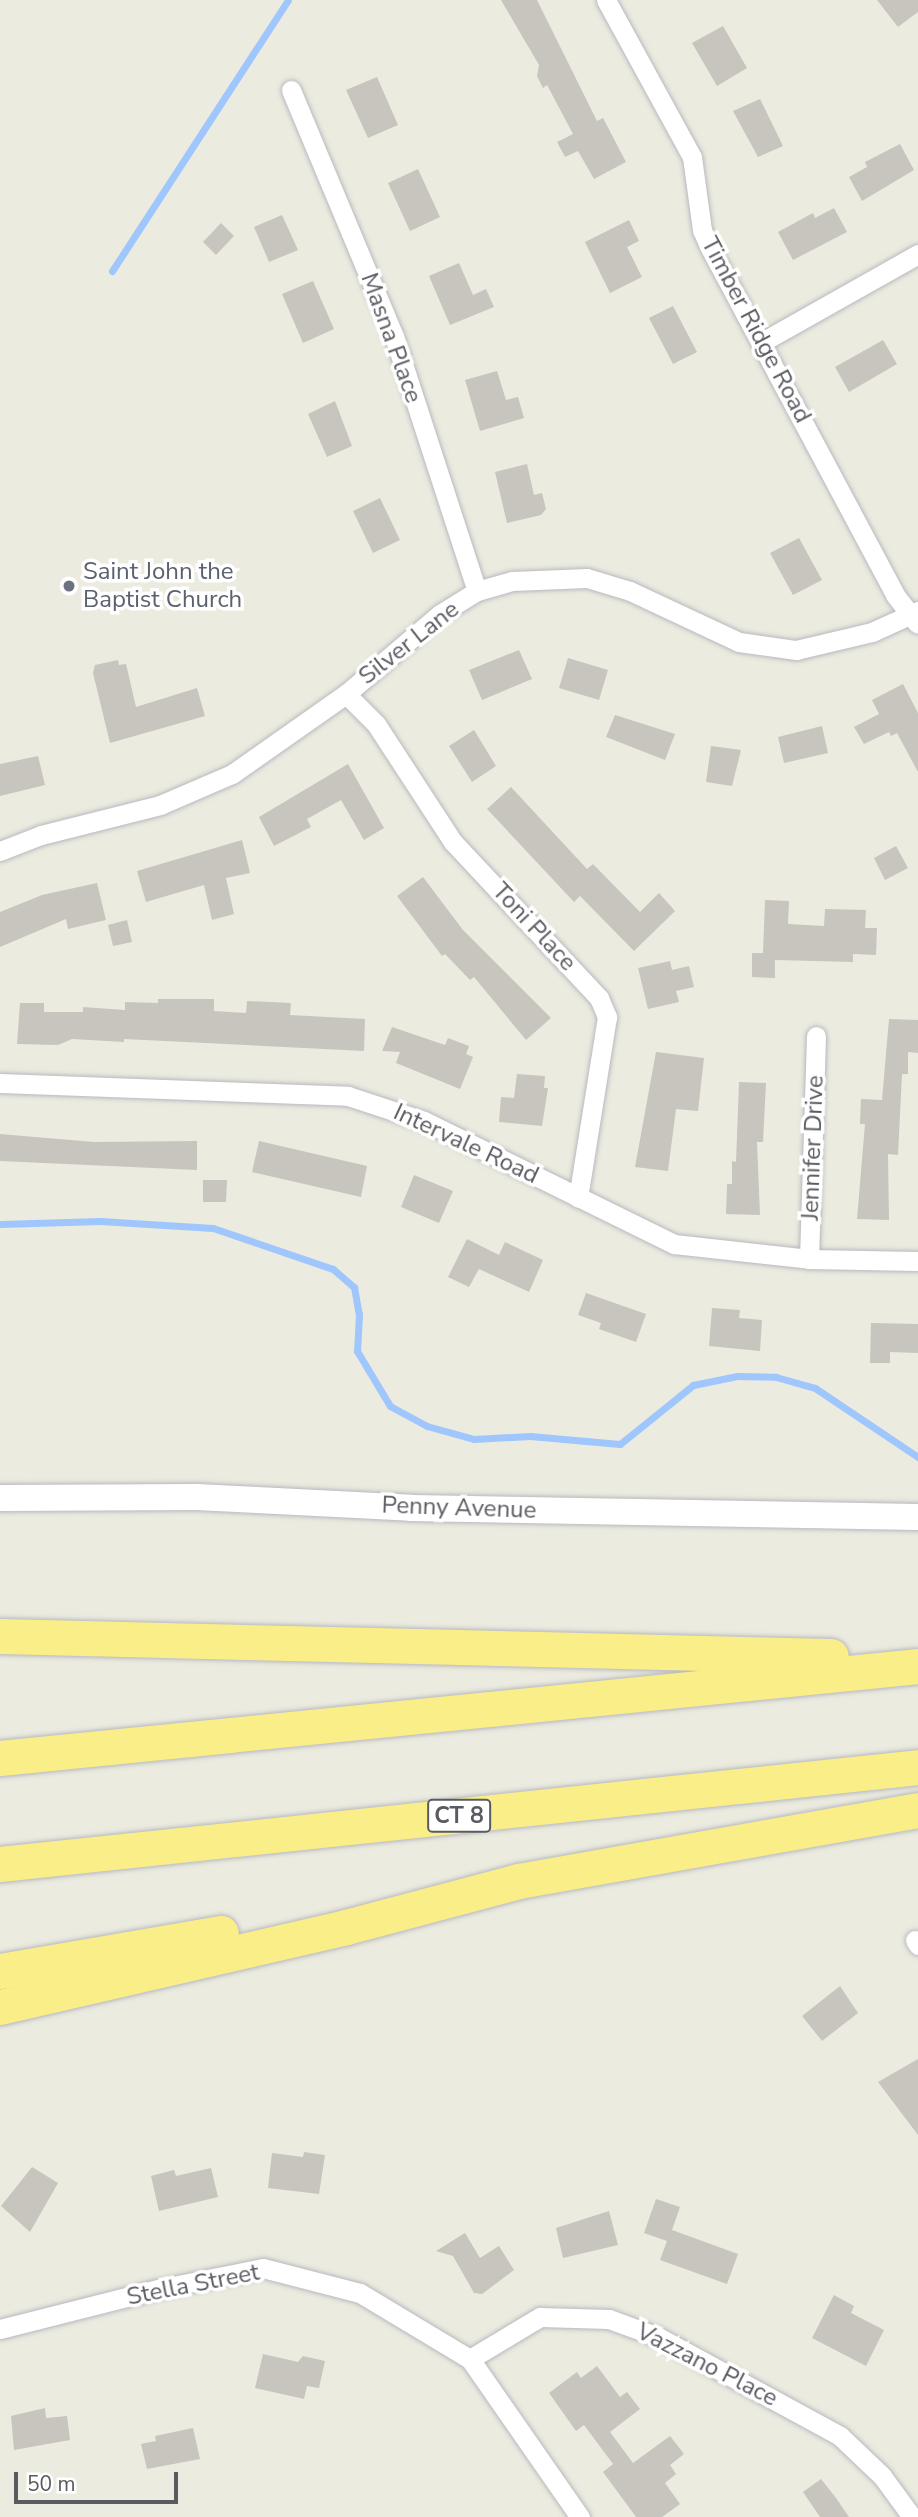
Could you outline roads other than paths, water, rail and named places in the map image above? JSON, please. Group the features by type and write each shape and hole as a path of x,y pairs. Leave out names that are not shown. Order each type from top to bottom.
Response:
{"highway":[{"path":"0,1636 819,1655 918,1648"},
{"path":"0,1758 918,1666"},
{"name":"CT 8","path":"0,1864 918,1767"},
{"path":"0,1971 918,1810"},
{"path":"0,2007 346,1927 519,1881"}],"main road":[{"name":"Penny Avenue","path":"0,1498 197,1497 411,1508 918,1517"}],"street":[{"name":"Timber Ridge Road","path":"606,0 692,157 702,230 895,595 916,617"},
{"name":"Masna Place","path":"291,90 394,336 478,591"},
{"path":"762,342 918,254"},
{"name":"Silver Lane","path":"0,851 41,835 191,794 232,774 346,694 440,614 478,591 551,577 587,578 630,591 739,642 796,650 828,646 916,617"},
{"name":"Toni Place","path":"346,694 376,724 453,842 599,998 607,1017 578,1198"},
{"name":"Jennifer Drive","path":"809,1259 816,1036"},
{"name":"Intervale Road","path":"0,1083 348,1097 424,1121 674,1244 809,1259 918,1261"},
{"name":"Stella Street","path":"0,2329 158,2289 263,2268 360,2293 470,2359 580,2517"},
{"name":"Vazzano Place","path":"470,2359 540,2317 609,2319 658,2337 840,2436 882,2476 912,2517"}],"waterway":[{"path":"112,271 288,0"},
{"path":"0,1224 100,1221 213,1228 333,1269 354,1287 359,1314 357,1351 390,1406 427,1426 474,1439 530,1436 620,1444 693,1385 737,1376 776,1377 815,1388 918,1457"}],"place":[{"name":"Saint John the Baptist Church","path":"69,586"}]}
